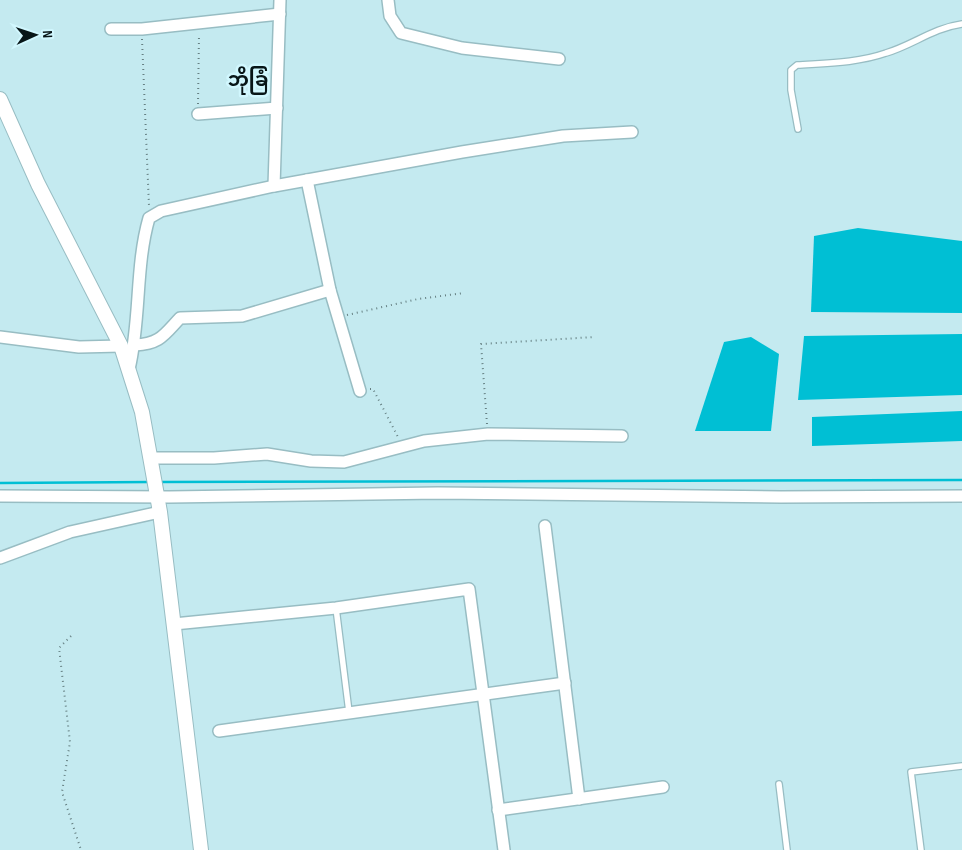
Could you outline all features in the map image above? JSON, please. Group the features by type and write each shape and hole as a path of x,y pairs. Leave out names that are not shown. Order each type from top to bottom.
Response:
{"street":[{"path":"274,186 280,0"},
{"path":"388,0 390,16 401,33 462,48 559,59"},
{"path":"111,29 142,29 199,21 280,14"},
{"path":"0,99 38,184 121,346 130,369 142,412 160,512 201,850"},
{"path":"198,114 277,108"},
{"path":"130,369 135,344 144,237 149,218 161,211 274,186 564,136 632,132"},
{"path":"307,180 330,290 360,391"},
{"path":"135,344 151,344 160,340 180,318 242,316 330,290"},
{"path":"0,337 79,347 121,346"},
{"path":"150,458 214,458 267,454 312,462 344,462 424,441 488,434 622,436"},
{"path":"0,496 448,493 782,497 962,496"},
{"path":"0,558 70,532 160,512"},
{"path":"545,526 579,799"},
{"path":"174,624 336,608 469,589 504,850"},
{"path":"218,730 483,693 565,684"},
{"path":"498,810 663,787"}],"lane":[{"path":"798,129 791,90 791,70 797,65 855,62 888,53 920,36 948,26 962,24"},
{"path":"336,608 349,712"},
{"path":"921,850 911,772 962,766"},
{"path":"779,784 787,850"}],"path":[{"path":"198,114 199,21"},
{"path":"142,29 149,218"},
{"path":"338,318 379,306 464,293"},
{"path":"488,434 481,344 594,337"},
{"path":"360,391 373,389 403,446"},
{"path":"71,636 59,648 70,742 62,792 81,850"}],"water":[{"path":"858,228 962,241 962,313 811,312 814,236"},
{"path":"962,334 962,395 798,400 804,336"},
{"path":"751,337 779,354 771,431 695,431 724,342"},
{"path":"962,411 962,441 812,446 812,417"}],"waterway":[{"path":"159,482 962,480"},
{"path":"0,483 151,482"}],"district":[{"name":"ဘိုခြံ","path":"248,79"}]}
